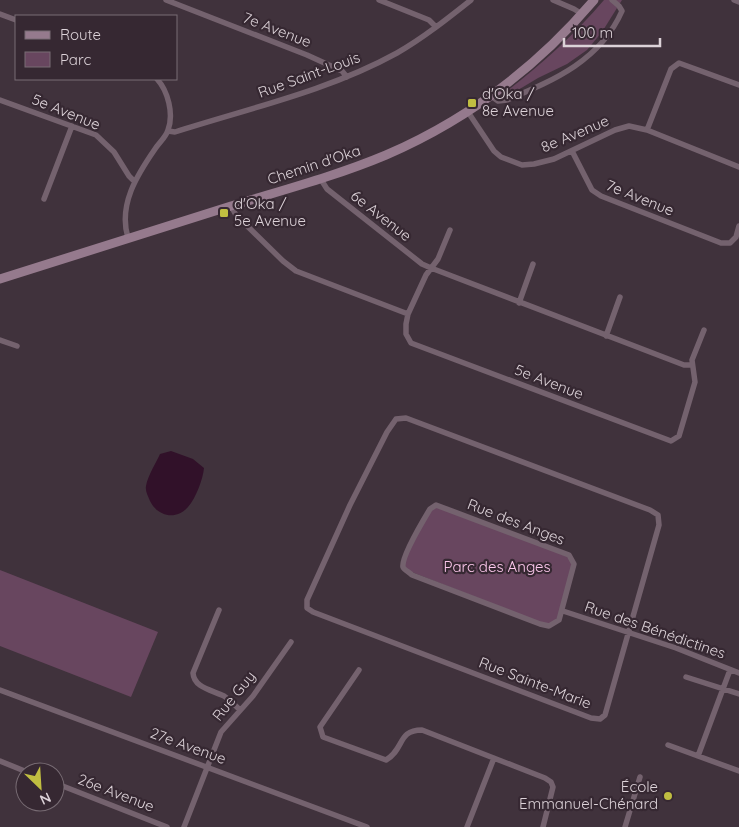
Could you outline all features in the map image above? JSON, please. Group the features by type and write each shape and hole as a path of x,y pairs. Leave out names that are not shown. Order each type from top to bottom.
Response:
{"main road":[{"name":"Chemin d'Oka","path":"0,279 320,178 392,152 468,112 491,96 544,53 594,0"}],"street":[{"name":"7e Avenue","path":"166,0 332,66 344,72 348,77"},
{"path":"379,0 429,20 436,27"},
{"name":"Rue Saint-Louis","path":"168,131 180,130 306,92 348,77 398,52 436,27 471,0"},
{"path":"553,0 582,14"},
{"path":"491,96 498,101 507,100 556,77 590,56 607,36 622,12 619,6 612,0"},
{"path":"734,0 739,2"},
{"path":"0,14 15,20"},
{"path":"647,130 671,69 679,63 739,85"},
{"path":"128,238 125,226 126,216 129,196 134,181 168,131 170,122 168,102 158,80"},
{"name":"5e Avenue","path":"0,100 92,134 106,143 134,181"},
{"name":"8e Avenue","path":"468,112 490,146 501,157 522,164 534,164 554,159 615,130 629,126 647,130 739,167"},
{"path":"44,199 72,126"},
{"name":"7e Avenue","path":"572,151 592,190 601,196 721,243 730,243 736,237 739,226"},
{"name":"6e Avenue","path":"320,178 327,189 422,264 606,336 684,365 692,365"},
{"path":"231,206 236,215 283,261 296,271 408,314 426,274 438,259 450,230"},
{"path":"519,303 533,264"},
{"path":"606,336 620,297"},
{"name":"5e Avenue","path":"408,314 406,334 411,343 671,441 679,436 695,382 692,365"},
{"path":"692,365 696,347 704,330"},
{"path":"0,340 17,346"},
{"name":"Rue Sainte-Marie","path":"406,418 650,510 658,515 659,525 628,632 605,715 600,719 591,718 313,612 307,608 307,600 348,510 387,432 396,419 406,418"},
{"name":"Rue des Anges","path":"436,505 569,555 574,564 563,611 559,620 548,626 412,574 404,569 405,556 430,509 436,505"},
{"path":"219,610 193,673 194,679 198,684 226,697 240,710"},
{"name":"Rue des Bénédictines","path":"563,611 676,648 739,673"},
{"name":"Rue Guy","path":"184,827 221,732 252,696 292,642"},
{"path":"360,670 320,727 323,737 386,760 394,755 407,732 422,730 545,778 551,782 553,790 543,827"},
{"path":"698,756 730,670"},
{"path":"686,677 739,694"},
{"path":"0,698 1,690"},
{"name":"27e Avenue","path":"1,690 367,827"},
{"path":"668,745 739,772"},
{"path":"467,827 494,758"},
{"path":"0,762 15,768"},
{"path":"625,827 640,777"},
{"name":"26e Avenue","path":"65,787 167,827"}],"green space":[{"path":"604,0 622,0 602,32 587,50 567,64 538,78 508,96 507,91 558,48"},
{"name":"Parc des Anges","path":"436,505 569,555 574,564 559,620 549,626 404,569 411,543"},
{"path":"0,570 158,632 131,697 0,646"}],"shaded area":[{"path":"171,451 193,459 204,468 199,488 188,507 178,514 167,515 153,506 146,488 148,478 160,454"}],"place":[{"name":"d'Oka / 8e Avenue","path":"472,103"},
{"name":"d'Oka / 5e Avenue","path":"224,213"},
{"name":"École Emmanuel-Chénard","path":"668,796"}]}
